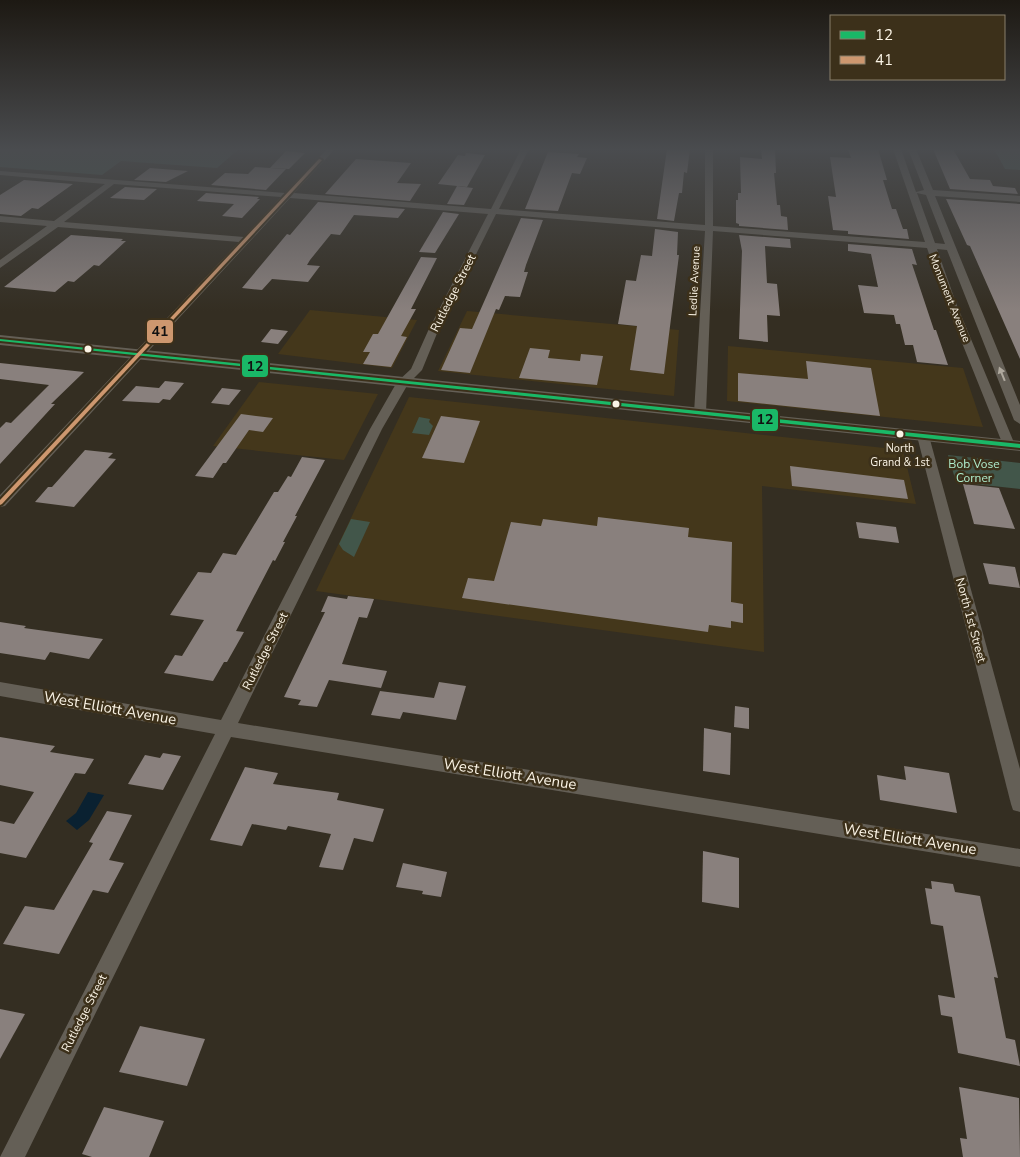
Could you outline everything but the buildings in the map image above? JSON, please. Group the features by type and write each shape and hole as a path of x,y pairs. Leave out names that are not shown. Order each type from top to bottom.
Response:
{"main road":[{"path":"0,340 1014,445"}],"street":[{"path":"0,264 84,203"},
{"path":"0,503 282,203"},
{"path":"378,203 950,246"},
{"name":"Rutledge Street","path":"12,1157 376,428 403,382 418,368 433,331 498,203"},
{"name":"Ledlie Avenue","path":"700,413 709,203"},
{"name":"Monument Avenue","path":"915,203 951,303 1014,445"},
{"name":"Monument Avenue","path":"933,203 1020,420"},
{"path":"0,219 248,240"},
{"path":"951,303 974,305"},
{"name":"North 1st Street","path":"923,436 1020,804"},
{"name":"West Elliott Avenue","path":"0,689 226,728 1020,858"}],"shaded area":[{"path":"310,310 417,320 392,368 278,354"},
{"path":"467,311 679,330 674,396 438,371"},
{"path":"728,346 963,368 983,427 727,401"},
{"path":"259,382 378,394 344,460 213,446"},
{"path":"409,397 903,450 916,504 762,486 764,652 316,591"}],"green space":[{"path":"419,417 430,419 429,422 433,426 429,435 412,433"},
{"name":"Bob Vose Corner","path":"948,455 1020,463 1020,489 956,482"},
{"path":"351,519 370,522 354,557 343,550 339,544"}],"water":[{"path":"88,792 104,795 89,820 77,830 66,821 76,813"}],"transit line":[{"name":"41","path":"0,503 280,203"},
{"name":"12","path":"0,340 1020,446"}],"place":[{"name":"North Grand & 1st","path":"900,434"}]}
